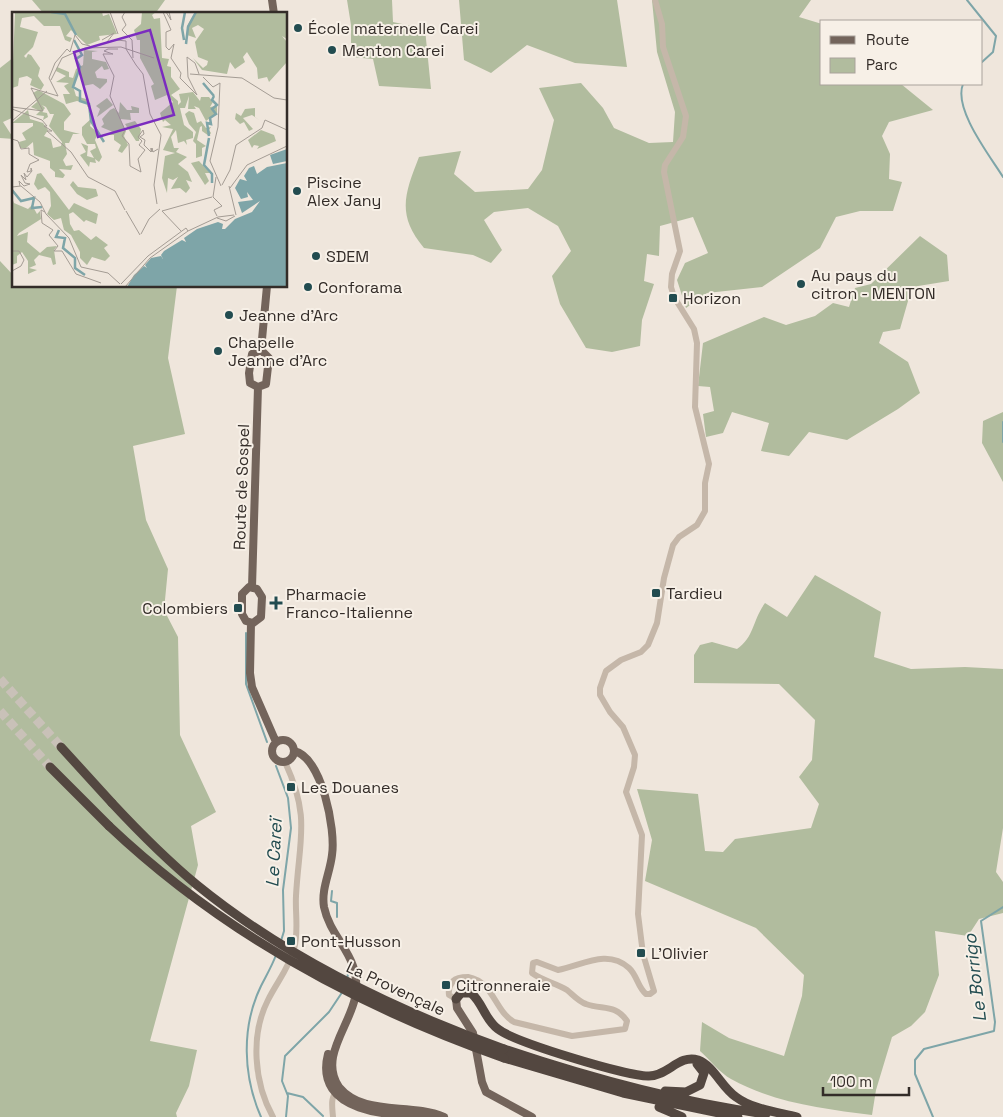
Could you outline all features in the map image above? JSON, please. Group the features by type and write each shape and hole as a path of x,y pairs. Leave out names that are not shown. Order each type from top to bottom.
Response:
{"highway":[{"name":"La Provençale","path":"61,747 112,803 185,874 228,909 283,946 384,1000 504,1053 632,1088 717,1106 792,1117"},
{"name":"La Provençale","path":"50,767 109,826 194,897 283,956 336,986 406,1019 590,1085 655,1101 738,1117"},
{"path":"456,999 461,993 471,993 480,1003 495,1027 514,1038 636,1075 659,1075 684,1060 694,1059 702,1062 729,1092 740,1100 797,1117"},
{"path":"632,1088 679,1092 696,1088 704,1080 703,1071 697,1064 684,1060"},
{"path":"590,1085 671,1111 682,1117"}],"main road":[{"name":"Route de Sospel","path":"261,350 267,288"},
{"name":"Route de Sospel","path":"261,350 269,358 268,377 266,384 258,387 250,383 250,358 256,351 261,350"},
{"name":"Route de Sospel","path":"252,586 258,387"},
{"name":"Route de Sospel","path":"252,586 261,594 261,616 257,622 251,623 242,617 242,594 246,588 252,586"},
{"name":"Route de Sospel","path":"251,623 250,673 252,687 276,742"},
{"path":"284,739 289,741 294,751 292,758 285,762 278,761 273,756 271,750 276,742 284,739"},
{"path":"294,751 303,754 311,761 321,782 333,849 324,888 324,907 328,918 348,952 356,980 351,1014 343,1028 332,1062 335,1093 369,1109 414,1110 440,1116"},
{"path":"456,999 458,1008 473,1033 484,1089 491,1097 532,1117"}],"street":[{"path":"456,999 449,995 452,982 458,978 475,979 484,983 505,1017 514,1022 572,1036 625,1030 627,1021 617,1010 606,1006 586,1005 566,990 538,977 532,973 533,963 538,962 558,970 591,959 609,959 622,962 630,969 646,994 654,991 643,954 638,914 642,835 626,792 634,767 635,754 623,727 610,712 600,695 600,688 606,671 621,660 641,652 648,645 655,632 664,578 673,545 679,537 696,525 705,510 709,464 695,407 696,337 672,287 672,274 680,252 664,172 665,165 683,137 686,116 663,47 662,24 655,0"},
{"path":"273,1117 260,1085 257,1034 268,1000 289,963 295,947 296,894 303,835 300,798 285,762"},
{"path":"333,1117 335,1093"}],"green space":[{"path":"32,0 165,0 156,12 42,12"},
{"path":"347,0 392,0 393,22 425,29 431,89 379,86 373,59 351,57 351,25"},
{"path":"459,0 617,0 627,67 575,63 527,45 491,73 464,60"},
{"path":"652,0 811,0 799,17 820,23 820,85 902,85 933,110 889,122 882,136 890,154 889,179 902,182 893,211 860,211 836,217 820,248 762,287 707,293 686,308 677,280 685,263 708,253 693,217 660,226 659,256 647,254 644,281 654,284 642,320 640,346 612,352 586,348 560,304 552,276 571,251 558,226 528,208 494,212 484,220 502,250 491,263 473,255 424,248 409,225 406,214 407,193 419,157 461,151 454,174 475,192 528,189 542,170 554,120 539,88 581,83 603,108 614,128 649,143 673,142 675,112 657,52"},
{"path":"12,59 12,118 3,122 12,139 0,138 0,68"},
{"path":"920,236 947,255 949,281 912,287 900,329 883,332 879,343 908,362 920,393 898,409 847,440 809,432 789,456 761,451 769,423 732,412 723,433 706,437 703,414 714,411 710,387 698,386 703,343 764,317 786,325 815,316 833,303 849,307 855,288 871,284"},
{"path":"0,261 12,274 12,288 177,288 168,358 185,434 133,446 146,520 168,569 164,610 178,637 180,735 216,812 191,826 198,865 150,1041 197,1050 189,1086 176,1113 177,1117 0,1117"},
{"path":"1003,412 1003,482 982,443 983,421"},
{"path":"815,575 881,612 874,657 911,669 965,667 1003,669 1003,828 996,872 1003,882 1003,913 979,919 968,936 935,931 939,975 925,1012 911,1026 892,1037 876,1090 872,1115 800,1104 764,1094 727,1076 700,1051 702,1022 729,1038 784,1056 802,996 804,975 756,928 645,881 652,840 637,789 698,794 705,851 723,852 735,839 811,828 819,804 799,777 812,760 815,720 779,684 694,683 694,655 700,645 712,642 737,649 747,639 765,603 787,617"}],"waterway":[{"name":"Le Borrigo","path":"967,0 996,36 993,52 983,61"},
{"name":"Le Borrigo","path":"963,85 961,94 968,119 974,132 1003,177"},
{"name":"Le Borrigo","path":"1003,422 1003,442"},
{"name":"Le Careï","path":"246,633 246,684 267,742"},
{"name":"Le Careï","path":"276,766 288,798 291,828 283,890 284,931 281,941"},
{"path":"332,891 331,901 337,903 337,917"},
{"name":"Le Borrigo","path":"933,1117 915,1074 915,1060 924,1049 994,1031 995,1022 981,921 1003,907"},
{"name":"Le Careï","path":"261,1117 255,1101 248,1068 247,1035 255,1002 276,955"},
{"path":"347,980 349,967"},
{"path":"286,1117 288,1096 282,1081 285,1056 329,1012 343,991"},
{"path":"287,1093 303,1097 323,1116"}],"tunnel":[{"path":"0,679 61,747"},
{"path":"0,711 50,767"}],"place":[{"name":"École maternelle Carei","path":"298,28"},
{"name":"Menton Carei","path":"332,50"},
{"name":"Piscine Alex Jany","path":"297,191"},
{"name":"SDEM","path":"316,256"},
{"name":"Au pays du citron - MENTON","path":"801,284"},
{"name":"Conforama","path":"308,287"},
{"name":"Horizon","path":"673,298"},
{"name":"Jeanne d'Arc","path":"229,315"},
{"name":"Chapelle Jeanne d'Arc","path":"218,351"},
{"name":"Tardieu","path":"656,593"},
{"name":"Pharmacie Franco-Italienne","path":"276,603"},
{"name":"Colombiers","path":"238,608"},
{"name":"Les Douanes","path":"291,787"},
{"name":"Pont-Husson","path":"291,941"},
{"name":"L'Olivier","path":"641,953"},
{"name":"Citronneraie","path":"446,985"}]}
